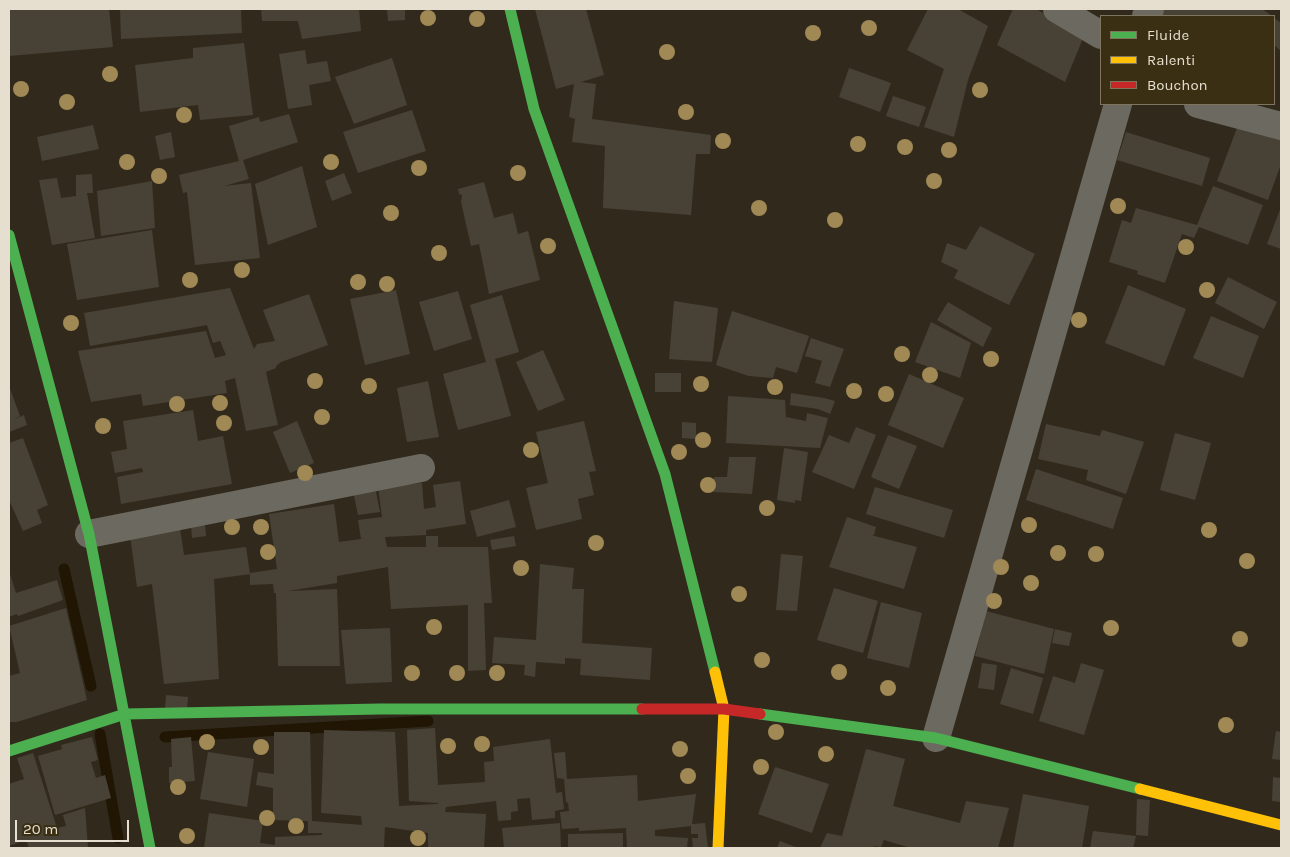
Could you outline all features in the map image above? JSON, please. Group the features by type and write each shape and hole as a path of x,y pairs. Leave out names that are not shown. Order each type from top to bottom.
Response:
{"street":[{"path":"510,9 537,118 610,314 666,474 724,709 718,848"},
{"path":"1057,9 1100,33"},
{"path":"936,738 1118,105"},
{"path":"1202,105 1281,126"},
{"path":"9,235 89,534 150,848"},
{"path":"89,534 421,468"},
{"path":"9,751 125,714 380,709 724,709 936,738 1281,825"}],"building":[{"path":"9,9 109,9 113,47 9,56"},
{"path":"120,9 241,9 242,33 121,39"},
{"path":"261,9 359,9 361,31 302,39 298,21 262,21"},
{"path":"387,9 405,9 405,20 388,21"},
{"path":"535,9 586,9 604,75 581,82 596,84 592,119 711,135 710,154 696,154 691,215 603,208 605,146 572,142 575,119 569,117 574,84 556,89"},
{"path":"928,9 958,9 988,26 968,80 954,137 924,127 944,69 907,50"},
{"path":"1013,9 1036,9 1084,36 1065,82 997,45"},
{"path":"1164,9 1262,9 1271,15 1161,15"},
{"path":"1275,19 1281,23 1281,51 1275,46"},
{"path":"244,43 253,115 200,120 198,105 140,112 135,65 193,58 193,48"},
{"path":"305,50 307,64 327,61 331,81 309,85 312,105 288,109 279,54"},
{"path":"392,58 407,105 354,124 335,77"},
{"path":"849,68 891,83 880,112 839,97"},
{"path":"893,96 926,107 919,127 886,116"},
{"path":"412,110 426,151 358,173 343,132"},
{"path":"289,114 298,142 243,160 249,179 224,186 251,183 260,258 195,265 187,192 183,193 179,175 239,161 229,126 259,117 260,122"},
{"path":"1240,120 1281,136 1281,164 1268,200 1217,181"},
{"path":"93,125 99,149 42,161 37,137"},
{"path":"171,132 175,157 160,160 155,136"},
{"path":"1126,132 1210,158 1202,186 1117,160"},
{"path":"302,166 317,227 268,245 255,184"},
{"path":"344,173 352,193 332,201 325,181"},
{"path":"92,174 93,193 87,193 95,238 52,245 39,180 57,178 61,198 76,196 76,175"},
{"path":"152,181 155,228 101,236 97,191"},
{"path":"484,182 494,218 513,213 518,234 528,231 540,280 489,294 479,244 471,246 461,202 462,195 459,194 458,189"},
{"path":"1213,186 1263,205 1248,245 1199,227 1194,238 1182,234 1165,283 1137,274 1138,271 1109,262 1122,220 1131,223 1136,208 1197,225"},
{"path":"1281,207 1281,249 1267,244"},
{"path":"980,226 1035,254 1009,305 954,278 958,270 941,262 947,243 966,250"},
{"path":"152,230 159,287 77,300 67,244"},
{"path":"1228,277 1277,302 1264,329 1215,303"},
{"path":"1128,285 1186,309 1164,366 1105,343"},
{"path":"230,288 254,349 257,344 275,341 263,310 309,294 328,345 281,362 276,368 266,372 278,425 246,431 235,378 225,381 227,393 143,406 141,394 91,402 78,351 206,331 215,358 226,355 220,341 213,343 207,325 90,346 84,313"},
{"path":"396,290 410,354 365,365 350,299"},
{"path":"458,291 472,339 434,351 419,302"},
{"path":"502,295 519,352 495,359 511,416 458,430 443,374 486,362 470,305"},
{"path":"674,301 718,308 712,362 669,359"},
{"path":"948,302 992,328 983,347 937,320"},
{"path":"732,311 809,336 797,373 776,367 773,378 749,376 716,365"},
{"path":"1211,316 1259,336 1243,378 1193,358"},
{"path":"931,322 971,343 960,378 915,362"},
{"path":"811,338 844,349 830,387 815,383 822,361 805,356"},
{"path":"543,350 565,400 538,411 516,362"},
{"path":"655,373 681,373 681,392 655,392"},
{"path":"909,374 964,398 943,448 888,425"},
{"path":"428,381 439,437 407,442 397,388"},
{"path":"9,386 20,416 13,420 24,415 27,425 9,432"},
{"path":"791,393 835,401 830,414 818,409 790,405"},
{"path":"728,396 785,400 786,417 806,421 807,413 828,418 820,448 726,443"},
{"path":"193,410 198,441 223,436 232,484 121,504 117,477 143,472 142,468 115,473 111,452 127,449 123,421"},
{"path":"297,421 314,463 290,473 273,432"},
{"path":"584,421 596,471 589,472 594,495 578,499 582,519 536,530 526,488 548,483 536,432"},
{"path":"682,422 696,423 696,439 682,438"},
{"path":"1046,424 1100,436 1102,430 1144,442 1126,494 1086,480 1088,470 1038,459"},
{"path":"856,427 876,435 854,489 812,472 829,435 849,443"},
{"path":"1175,433 1211,443 1195,500 1160,490"},
{"path":"888,435 917,446 899,489 871,477"},
{"path":"23,438 48,505 37,510 42,523 23,531 9,500 9,443"},
{"path":"784,448 808,452 801,501 795,500 795,503 777,500"},
{"path":"729,457 756,457 752,494 713,492 714,477 727,477"},
{"path":"1036,469 1123,498 1113,529 1026,500"},
{"path":"460,481 466,524 426,530 426,535 385,537 387,547 426,547 426,536 438,536 438,547 488,547 492,603 484,603 486,670 468,671 468,605 391,609 388,567 337,576 337,583 288,591 337,589 340,666 278,666 276,593 274,593 273,584 250,585 250,573 277,569 269,514 334,504 339,542 361,539 358,520 382,517 378,486 422,483 424,509 436,507 433,485"},
{"path":"375,487 380,512 358,515 353,491"},
{"path":"875,487 953,510 944,538 866,514"},
{"path":"509,500 516,527 477,537 470,511"},
{"path":"847,517 876,527 874,535 871,535 917,547 904,589 829,567"},
{"path":"205,525 206,536 192,538 191,526"},
{"path":"180,528 184,555 246,547 250,574 214,579 219,679 164,684 152,584 137,587 130,535"},
{"path":"514,536 516,546 492,550 490,540"},
{"path":"781,554 803,556 797,611 776,610"},
{"path":"540,564 574,568 572,589 584,589 582,643 652,648 650,680 580,675 581,659 565,658 565,664 536,662 535,677 524,675 525,665 492,663 494,637 536,640"},
{"path":"9,571 16,593 57,580 63,600 18,616 17,614 9,617"},
{"path":"834,588 878,601 863,653 817,640"},
{"path":"881,602 922,613 909,668 867,658"},
{"path":"66,608 87,700 17,722 9,722 9,676 20,673 9,626"},
{"path":"986,611 1054,629 1044,674 975,656"},
{"path":"390,628 392,682 346,684 341,630"},
{"path":"1055,629 1072,633 1069,646 1052,643"},
{"path":"982,663 997,665 994,690 978,688"},
{"path":"1081,663 1104,670 1084,735 1039,721 1053,676 1075,683"},
{"path":"1011,668 1043,678 1033,714 1000,704"},
{"path":"166,695 188,697 187,709 165,708"},
{"path":"435,728 438,785 485,782 484,762 494,761 493,747 550,739 556,793 562,792 564,809 555,811 555,818 532,820 530,798 517,799 518,811 511,812 511,820 498,821 496,801 446,807 445,812 486,814 484,848 428,848 428,833 385,827 384,847 381,848 204,848 209,813 263,821 260,843 275,845 275,837 322,835 322,833 308,833 308,821 273,820 273,788 256,785 258,772 274,774 274,732 310,732 312,821 362,825 361,816 321,813 324,730 395,732 399,806 438,804 409,801 407,730"},
{"path":"1276,731 1281,732 1281,760 1272,759"},
{"path":"92,737 98,760 91,762 96,778 105,775 111,798 55,815 38,756 62,749 61,745"},
{"path":"191,737 195,781 169,783 169,767 172,767 171,739"},
{"path":"866,749 905,759 893,806 960,823 966,801 1009,808 998,848 911,848 884,840 881,847 874,846 873,848 820,848 827,833 842,836"},
{"path":"208,752 254,759 247,807 200,799"},
{"path":"565,752 567,779 637,775 638,801 696,794 692,824 705,823 708,848 693,848 692,838 698,838 698,834 691,834 691,826 655,830 655,836 688,838 687,848 627,848 626,828 579,831 579,828 562,829 560,812 569,811 568,803 566,802 564,779 557,778 554,753"},
{"path":"33,753 57,828 66,826 63,815 85,808 88,848 29,848 26,840 9,846 9,784 24,779 17,758"},
{"path":"775,767 829,784 812,833 758,814"},
{"path":"1273,777 1281,778 1281,802 1272,801"},
{"path":"1023,794 1089,806 1082,848 1013,848"},
{"path":"1137,799 1150,800 1148,836 1136,835"},
{"path":"560,823 561,848 504,848 502,828"},
{"path":"1093,831 1136,836 1133,848 1090,848"},
{"path":"623,833 623,848 568,848 568,834"},
{"path":"780,841 798,848 777,848"}],"waterway":[{"path":"64,569 91,686"},
{"path":"165,737 428,721"},
{"path":"100,734 118,838"}],"traffic: fast":[{"path":"510,9 534,109 665,474 715,672"},
{"path":"9,235 89,534 150,848"},
{"path":"9,751 125,714 380,709 642,709"},
{"path":"760,714 936,738 1140,789"}],"traffic: slow":[{"path":"715,672 724,709 718,848"},
{"path":"1140,789 1281,825"}],"traffic: jam":[{"path":"642,709 724,709 760,714"}]}
